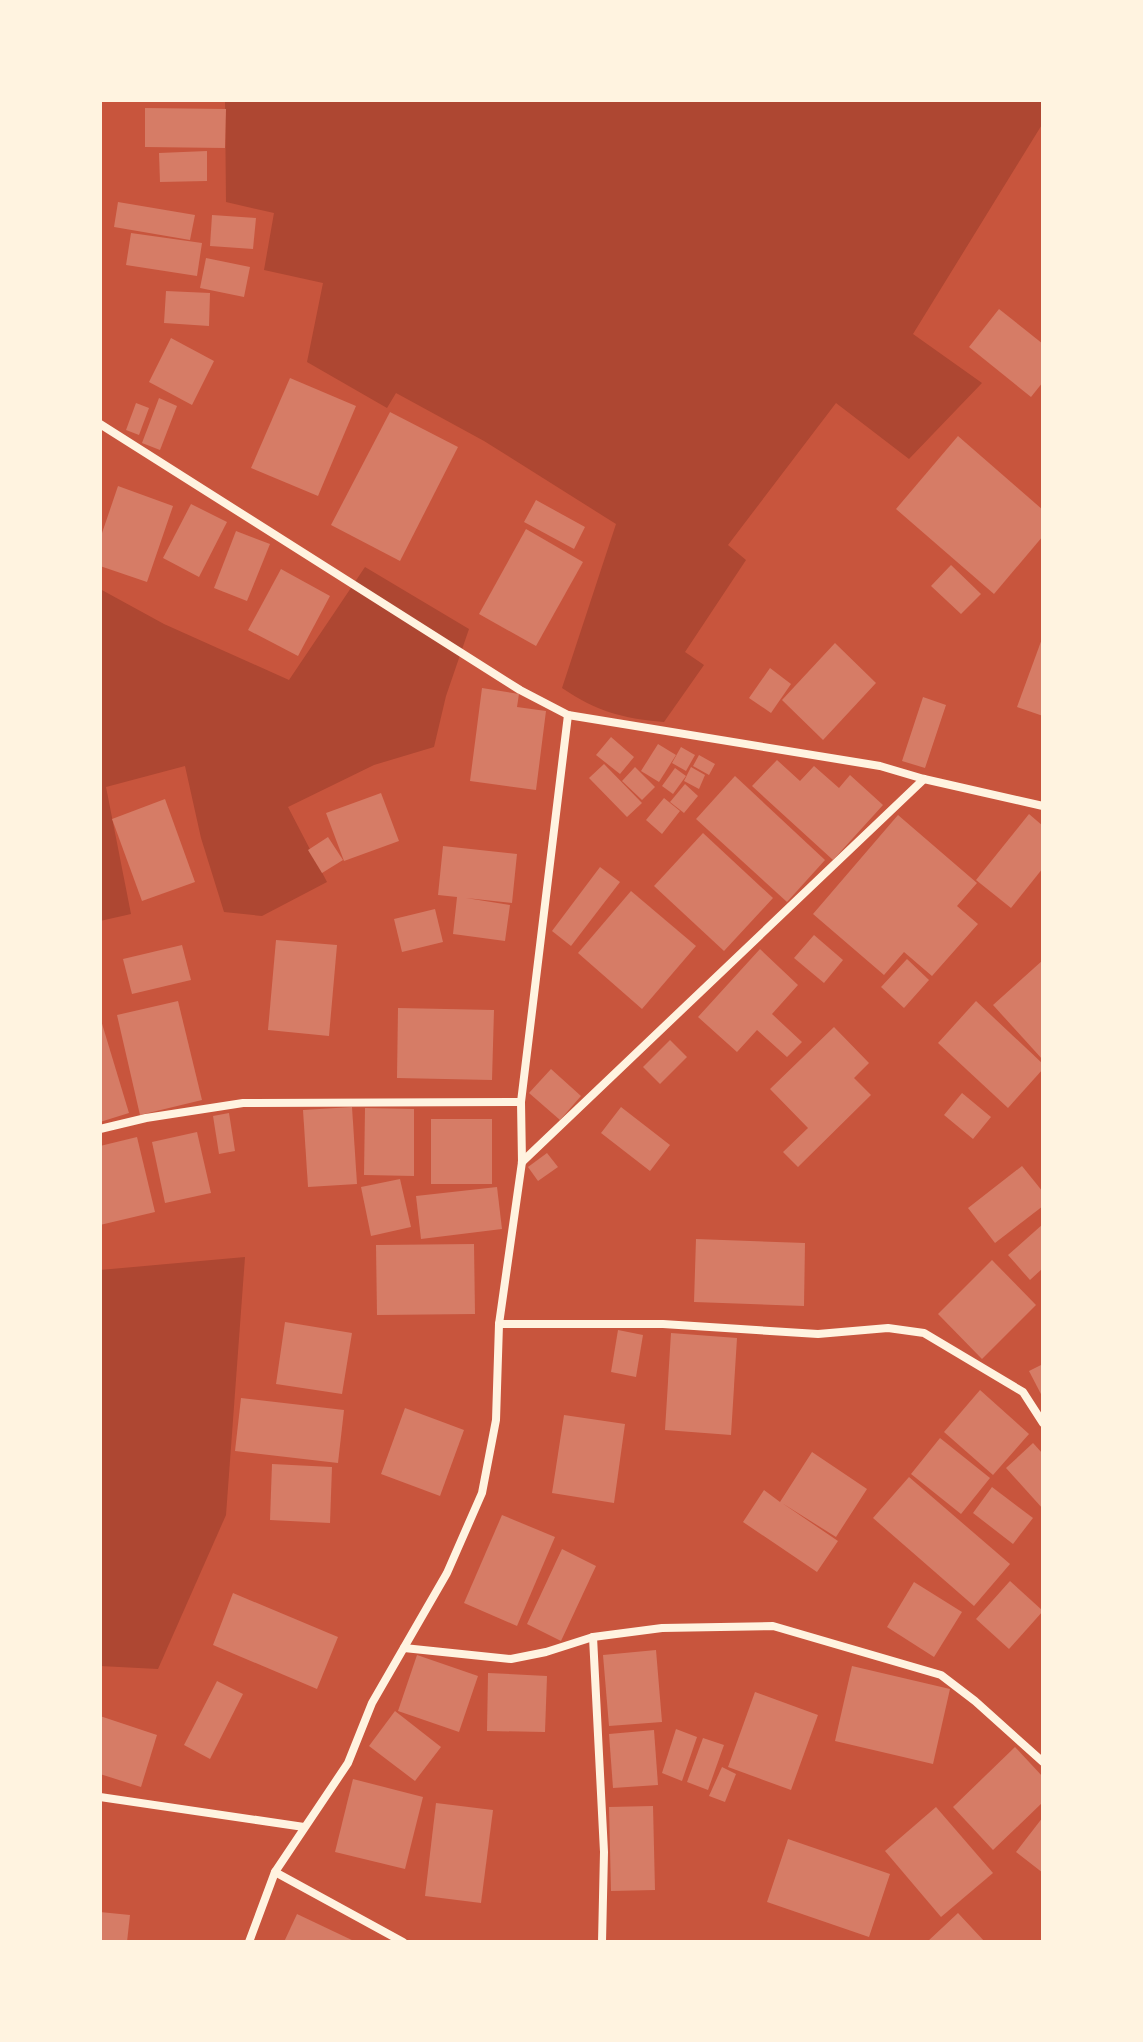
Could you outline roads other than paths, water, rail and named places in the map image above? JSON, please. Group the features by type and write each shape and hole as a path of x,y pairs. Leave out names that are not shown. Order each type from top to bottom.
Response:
{"street":[{"path":"100,424 520,690 568,715 880,766 1043,806"},
{"path":"249,1942 275,1872 348,1763 372,1703 447,1573 482,1493 496,1420 499,1324 522,1162 521,1102 568,715"},
{"path":"522,1162 924,779"},
{"path":"100,1129 146,1118 243,1103 521,1102"},
{"path":"499,1324 663,1324 818,1334 888,1328 924,1333 1023,1392 1043,1423"},
{"path":"404,1648 511,1659 593,1637 662,1628 773,1626 941,1675 1043,1762"},
{"path":"593,1637 604,1852 602,1942"},
{"path":"100,1797 304,1827"},
{"path":"275,1872 403,1942"}]}
